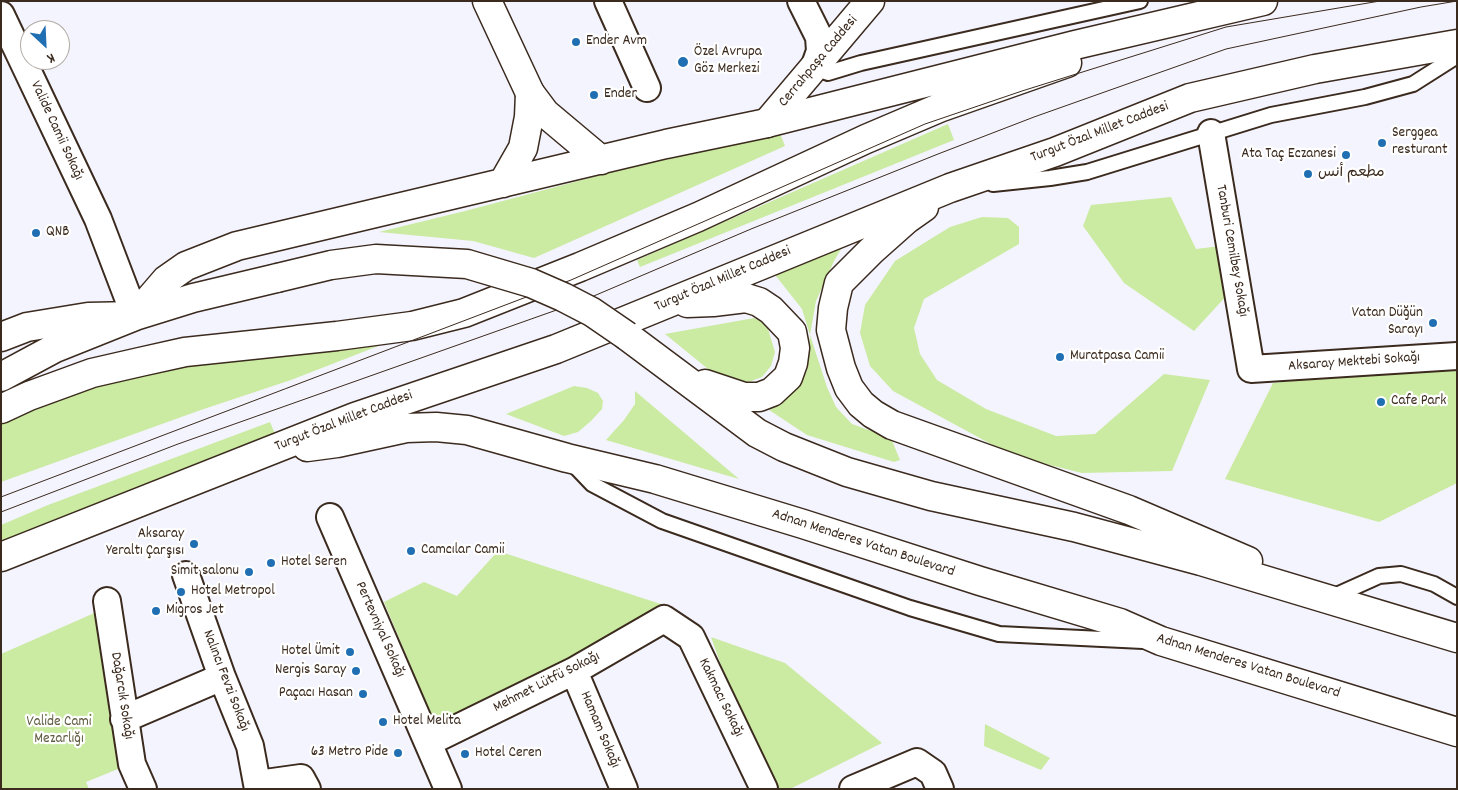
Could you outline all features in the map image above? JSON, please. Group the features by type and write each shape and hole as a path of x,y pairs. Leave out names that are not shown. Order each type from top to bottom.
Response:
{"main road":[{"path":"487,1 530,93 545,113 601,160"},
{"name":"Cerrahpașa Caddesi","path":"767,123 870,1"},
{"path":"1,337 27,327 88,317 135,316 166,280 186,266 237,246 767,123 1242,4"},
{"path":"1,409 28,396 92,373 176,354 412,326 464,313 698,217 866,139 939,108 1242,4"},
{"name":"Turgut Özal Millet Caddesi","path":"1,557 258,454 423,392 556,348 950,188 1055,152 1190,98 1315,69 1457,44"},
{"path":"503,183 523,148 529,117 530,93"},
{"path":"950,188 907,219 854,266 840,283 833,308 831,330 840,368 849,388 861,404 873,414 892,425 1129,510 1225,550 1326,600"},
{"path":"1,377 55,348 135,316 193,298 330,265 376,259 468,264 531,283 564,297 592,312 628,336 672,371 757,432 784,447 846,472 889,485 1083,530 1201,561 1457,638"},
{"path":"668,304 746,298 759,302 780,318 792,332 795,348 788,378 772,392 759,397 744,397 726,392 672,371"},
{"name":"Adnan Menderes Vatan Boulevard","path":"258,454 337,443 406,428 436,427 467,430 567,458 655,479 803,524 980,581 1120,623 1161,641 1453,732"}],"street":[{"path":"608,1 646,88"},
{"path":"801,1 819,37 820,51 814,68"},
{"name":"Valide Camii Sokağı","path":"1,15 98,219 135,316"},
{"name":"Tanburi Cemilbey Sokağı","path":"1211,133 1251,369"},
{"name":"Aksaray Mektebi Sokağı","path":"1251,369 1457,356"},
{"name":"Pertevniyal Sokağı","path":"330,517 448,789"},
{"name":"Nalıncı Fevzi Sokağı","path":"186,575 222,677 250,746 258,787"},
{"name":"Dağarcık Sokağı","path":"107,601 132,764 143,789"},
{"name":"Mehmet Lütfü Sokağı","path":"429,742 574,671 664,619"},
{"name":"Kakmacı Sokağı","path":"664,619 691,638 764,789"},
{"name":"Hamam Sokağı","path":"574,671 624,789"},
{"path":"124,719 222,677"},
{"path":"853,789 917,762 933,773 940,789"},
{"path":"258,787 302,778 307,789"}],"lane":[{"path":"814,68 828,73 861,63 1140,1"},
{"path":"950,188 1050,178 1087,172 1271,115 1365,97 1413,84 1457,56"},
{"path":"567,458 592,484 662,521 910,608 999,634 1161,641"},
{"path":"1326,600 1379,576 1401,574 1434,584 1457,597"}],"green space":[{"path":"948,124 954,140 640,267 637,260"},
{"path":"778,128 785,146 534,258 473,241 379,232 465,211"},
{"path":"1171,197 1196,249 1220,246 1231,291 1194,331 1124,283 1083,226 1091,205"},
{"path":"982,217 1008,218 1019,227 1019,244 924,299 914,328 920,354 937,380 986,409 1056,436 1095,434 1164,374 1210,380 1172,471 1082,473 1013,456 893,391 870,366 860,333 865,305 895,261 950,227"},
{"path":"847,239 834,261 816,301 810,335 802,309 772,271"},
{"path":"754,318 762,322 768,329 775,352 771,366 762,377 746,383 729,381 708,369 665,334"},
{"path":"810,335 827,387 836,407 852,424 891,438 900,460 894,462 807,435 769,410 789,397 807,371"},
{"path":"399,338 291,380 198,411 1,482 1,422 38,402 133,371"},
{"path":"1457,363 1457,483 1379,522 1225,479 1273,383"},
{"path":"574,386 587,388 598,393 603,401 602,409 578,432 564,436 506,414"},
{"path":"635,391 739,479 606,440 635,404"},
{"path":"270,422 276,436 1,544 1,525 48,505"},
{"path":"498,551 673,608 437,729 384,602 424,582 457,596"},
{"name":"Valide Cami Mezarlığı","path":"99,611 123,767 86,782 89,789 1,789 1,654"},
{"path":"711,637 785,663 882,743 790,789 765,789"},
{"path":"985,724 1050,758 1041,770 984,746"}],"tram line":[{"path":"1,497 571,280 925,124 1022,91 1226,27 1380,1"},
{"path":"1,512 178,444 582,301 751,229 938,154 1034,117 1226,49 1457,1"}],"place":[{"name":"Ender Avm","path":"576,42"},
{"name":"Özel Avrupa Göz Merkezi","path":"683,62"},
{"name":"Ender","path":"594,95"},
{"name":"Serggea resturant","path":"1382,143"},
{"name":"Ata Taç Eczanesi","path":"1346,155"},
{"name":"مطعم أنس","path":"1308,174"},
{"name":"QNB","path":"36,233"},
{"name":"Vatan Düğün Sarayı","path":"1433,323"},
{"name":"Muratpasa Camii","path":"1060,357"},
{"name":"Cafe Park","path":"1381,402"},
{"name":"Aksaray Yeraltı Çarşısı","path":"194,544"},
{"name":"Camcılar Camii","path":"411,551"},
{"name":"Hotel Seren","path":"271,563"},
{"name":"Simit salonu","path":"249,572"},
{"name":"Hotel Metropol","path":"181,592"},
{"name":"Migros Jet","path":"156,611"},
{"name":"Hotel Ümit","path":"350,652"},
{"name":"Nergis Saray","path":"356,671"},
{"name":"Paçacı Hasan","path":"363,694"},
{"name":"Hotel Melita","path":"383,722"},
{"name":"63 Metro Pide","path":"398,753"},
{"name":"Hotel Ceren","path":"465,754"}]}
